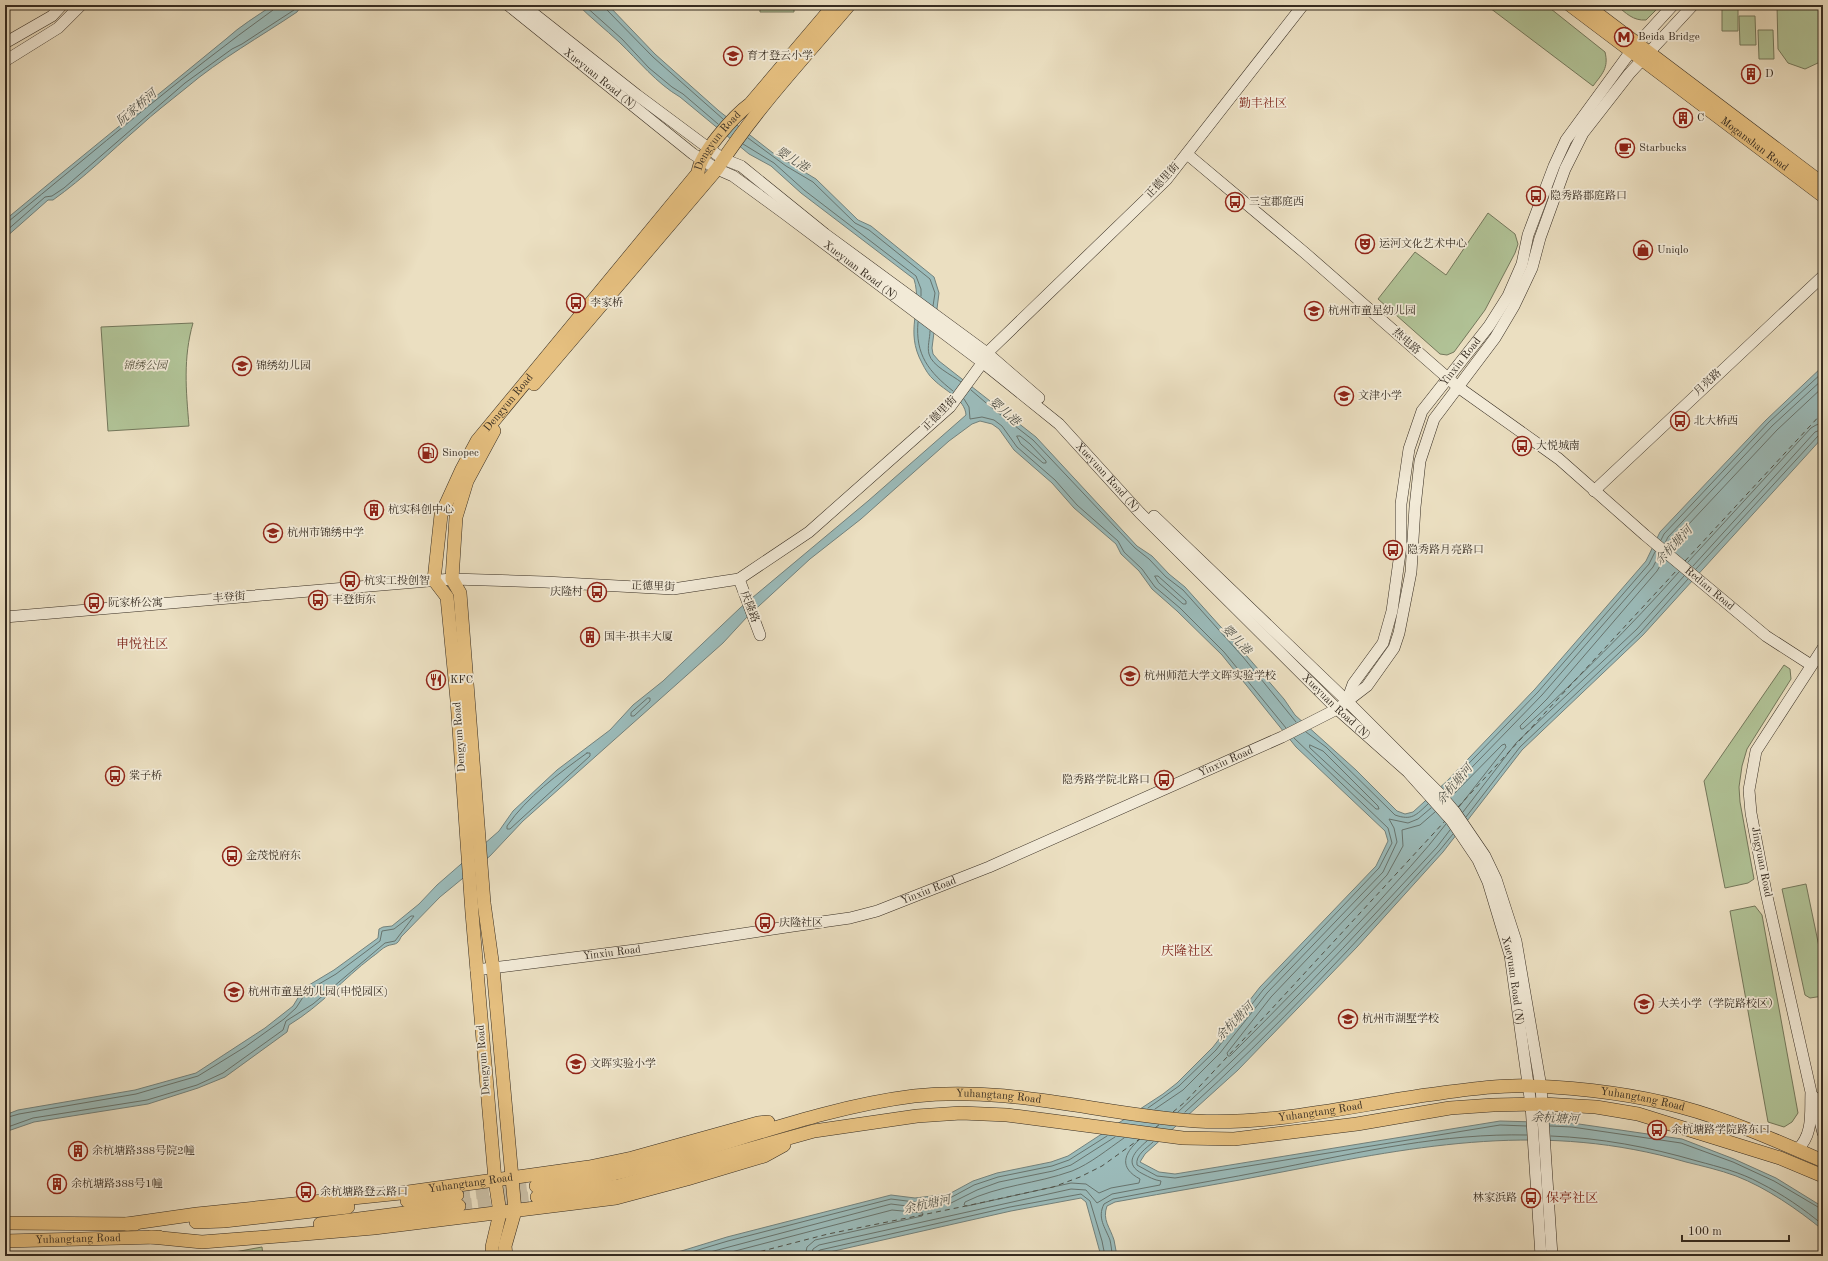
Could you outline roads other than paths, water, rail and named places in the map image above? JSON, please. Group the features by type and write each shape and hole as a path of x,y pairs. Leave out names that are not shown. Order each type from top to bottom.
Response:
{"main road":[{"path":"5,43 52,16 62,5"},
{"path":"5,61 58,28 82,5"},
{"name":"Xueyuan Road (N)","path":"508,5 693,154 702,159 720,164"},
{"name":"Xueyuan Road (N)","path":"523,5 637,95 710,149 720,164 733,176 938,322 1038,406 1071,435 1098,469 1140,513 1337,710 1439,793 1454,812 1481,858 1496,879 1516,941 1537,1104"},
{"name":"Dengyun Road","path":"500,1213 495,1180 476,970 457,700 447,597 434,580 441,515 462,469 477,441 698,173 698,166 702,159 724,130 739,112 750,104 834,5"},
{"name":"Dengyun Road","path":"515,1211 493,968 484,903 460,593 452,579 454,531 460,500 467,481 491,435 720,164 755,116 849,5"},
{"name":"正德里街","path":"452,579 545,582 673,589 738,579 809,532 950,407 983,360 1166,180 1303,5"},
{"name":"Moganshan Road","path":"1570,5 1634,47"},
{"name":"Moganshan Road","path":"1586,5 1645,56 1823,196"},
{"name":"Yinxiu Road","path":"1347,701 1353,684 1383,643 1392,611 1401,546 1400,504 1409,449 1422,411 1489,326 1508,296 1522,264 1528,235 1554,166 1563,147 1588,109 1634,47 1673,5"},
{"name":"Yinxiu Road","path":"476,970 643,949 850,918 877,911 989,867 1282,737 1337,710 1367,686 1382,667 1394,648 1399,633 1411,572 1415,507 1420,461 1434,419 1495,338 1514,306 1532,268 1540,238 1565,169 1582,133 1645,56 1693,5"},
{"name":"Moganshan Road","path":"1645,56 1823,184"},
{"name":"热电路","path":"1187,154 1305,253 1447,378 1559,459 1594,491"},
{"name":"月亮路","path":"1594,491 1823,276"},
{"name":"Xueyuan Road (N)","path":"983,360 1068,424 1094,454 1144,506 1347,701 1411,770"},
{"name":"Redian Road","path":"1594,491 1766,636 1811,665"},
{"name":"丰登街","path":"5,617 452,579"},
{"name":"庆隆路","path":"738,579 760,635"},
{"name":"Jingyuan Road","path":"1823,648 1756,752 1749,790 1751,812 1766,892 1811,1092 1816,1102 1823,1133"},
{"name":"Yuhangtang Road","path":"1823,1161 1738,1126 1681,1107 1602,1092 1534,1086 1424,1096 1274,1119 1198,1121 1110,1112 1026,1098 980,1094 937,1094 871,1104 810,1117 633,1170 536,1191 618,1186 814,1131 910,1117 961,1113 1007,1115 1183,1138 1234,1140 1350,1125 1450,1108 1493,1104 1537,1104 1596,1107 1638,1114 1780,1158 1823,1176"},
{"name":"Jingyuan Road","path":"1797,1150 1803,1145 1809,1130 1811,1092"},
{"path":"1537,1104 1532,1122 1542,1256"},
{"path":"1537,1104 1544,1122 1552,1256"},
{"name":"Yuhangtang Road","path":"127,1224 197,1214 401,1193 589,1167 632,1158 758,1123 810,1117"},
{"name":"Yuhangtang Road","path":"151,1237 202,1242 374,1228 616,1198 764,1156 814,1131"},
{"name":"Yuhangtang Road","path":"5,1223 127,1224 224,1221 458,1201 304,1226 151,1237 5,1241"},
{"path":"499,1251 515,1211"},
{"path":"499,1251 500,1213"}],"water":[{"path":"273,5 302,5 297,12 199,77 150,117 97,165 53,200 48,200 5,238 5,220 237,30"},
{"path":"578,5 608,5 655,54 719,111 773,153 816,179 858,220 871,226 934,277 939,293 932,348 933,354 939,361 1036,437 1137,546 1152,556 1169,574 1185,587 1284,699 1295,715 1356,770 1397,811 1405,814 1413,812 1447,781 1535,689 1646,561 1660,532 1766,420 1823,366 1823,437 1643,635 1522,750 1443,852 1357,947 1238,1070 1145,1154 1140,1162 1159,1172 1175,1174 1500,1121 1572,1123 1682,1139 1734,1159 1776,1178 1823,1207 1823,1230 1803,1214 1770,1193 1748,1181 1724,1172 1634,1150 1583,1142 1533,1140 1434,1146 1384,1153 1115,1202 1107,1206 1105,1215 1114,1240 1117,1256 1101,1256 1086,1202 1081,1198 1011,1211 812,1256 665,1256 727,1237 891,1195 915,1198 949,1194 973,1181 997,1173 1051,1162 1068,1156 1163,1094 1177,1083 1213,1047 1260,987 1376,866 1388,841 1385,831 1296,747 1222,655 1152,589 1139,571 1121,554 1116,544 1074,508 1052,483 1014,450 999,429 992,424 980,421 972,424 949,441 861,519 810,559 747,617 723,643 523,821 490,856 440,897 397,943 385,947 361,965 312,1009 289,1025 287,1032 225,1077 198,1088 148,1104 34,1122 5,1132 5,1115 18,1110 135,1090 196,1073 265,1028 293,1006 304,988 334,970 378,938 379,929 392,926 419,904 437,885 499,831 513,811 557,770 610,730 633,705 663,681 740,608 868,501 966,415 962,404 932,378 923,365 917,351 914,340 917,300 914,279 801,193 771,166 749,154 680,97 663,85"}],"tunnel":[{"path":"457,1195 536,1186"},
{"path":"459,1206 537,1197"}],"place":[{"name":"Beida Bridge","path":"1624,37"},
{"name":"育才登云小学","path":"733,56"},
{"name":"D","path":"1751,74"},
{"name":"C","path":"1683,118"},
{"name":"Starbucks","path":"1625,148"},
{"name":"隐秀路郡庭路口","path":"1536,196"},
{"name":"三宝郡庭西","path":"1235,202"},
{"name":"运河文化艺术中心","path":"1365,244"},
{"name":"Uniqlo","path":"1643,250"},
{"name":"李家桥","path":"576,303"},
{"name":"杭州市童星幼儿园","path":"1314,311"},
{"name":"锦绣幼儿园","path":"242,366"},
{"name":"文津小学","path":"1344,396"},
{"name":"北大桥西","path":"1680,421"},
{"name":"大悦城南","path":"1522,446"},
{"name":"Sinopec","path":"428,453"},
{"name":"杭实科创中心","path":"374,510"},
{"name":"杭州市锦绣中学","path":"273,533"},
{"name":"隐秀路月亮路口","path":"1393,550"},
{"name":"杭实工投创智","path":"350,581"},
{"name":"庆隆村","path":"597,592"},
{"name":"丰登街东","path":"318,600"},
{"name":"阮家桥公寓","path":"94,603"},
{"name":"国丰·拱丰大厦","path":"590,637"},
{"name":"杭州师范大学文晖实验学校","path":"1130,676"},
{"name":"KFC","path":"436,680"},
{"name":"棠子桥","path":"115,776"},
{"name":"隐秀路学院北路口","path":"1164,780"},
{"name":"金茂悦府东","path":"232,856"},
{"name":"庆隆社区","path":"765,923"},
{"name":"杭州市童星幼儿园(申悦园区)","path":"234,992"},
{"name":"大关小学（学院路校区）","path":"1644,1004"},
{"name":"杭州市湖墅学校","path":"1348,1019"},
{"name":"文晖实验小学","path":"576,1064"},
{"name":"余杭塘路学院路东口","path":"1657,1130"},
{"name":"余杭塘路388号院2幢","path":"78,1151"},
{"name":"余杭塘路388号1幢","path":"57,1184"},
{"name":"余杭塘路登云路口","path":"306,1192"},
{"name":"林家浜路","path":"1531,1198"}],"district":[{"name":"勤丰社区","path":"1263,104"},
{"name":"申悦社区","path":"142,644"},
{"name":"庆隆社区","path":"1187,951"},
{"name":"保亭社区","path":"1572,1198"}],"water label":[{"name":"阮家桥河","path":"137,108"},
{"name":"婴儿港","path":"792,160"},
{"name":"婴儿港","path":"1004,412"},
{"name":"余杭塘河","path":"1674,546"},
{"name":"婴儿港","path":"1236,640"},
{"name":"余杭塘河","path":"1455,785"},
{"name":"余杭塘河","path":"1235,1022"},
{"name":"余杭塘河","path":"1555,1119"},
{"name":"余杭塘河","path":"927,1205"}],"park label":[{"name":"锦绣公园","path":"145,366"}]}
